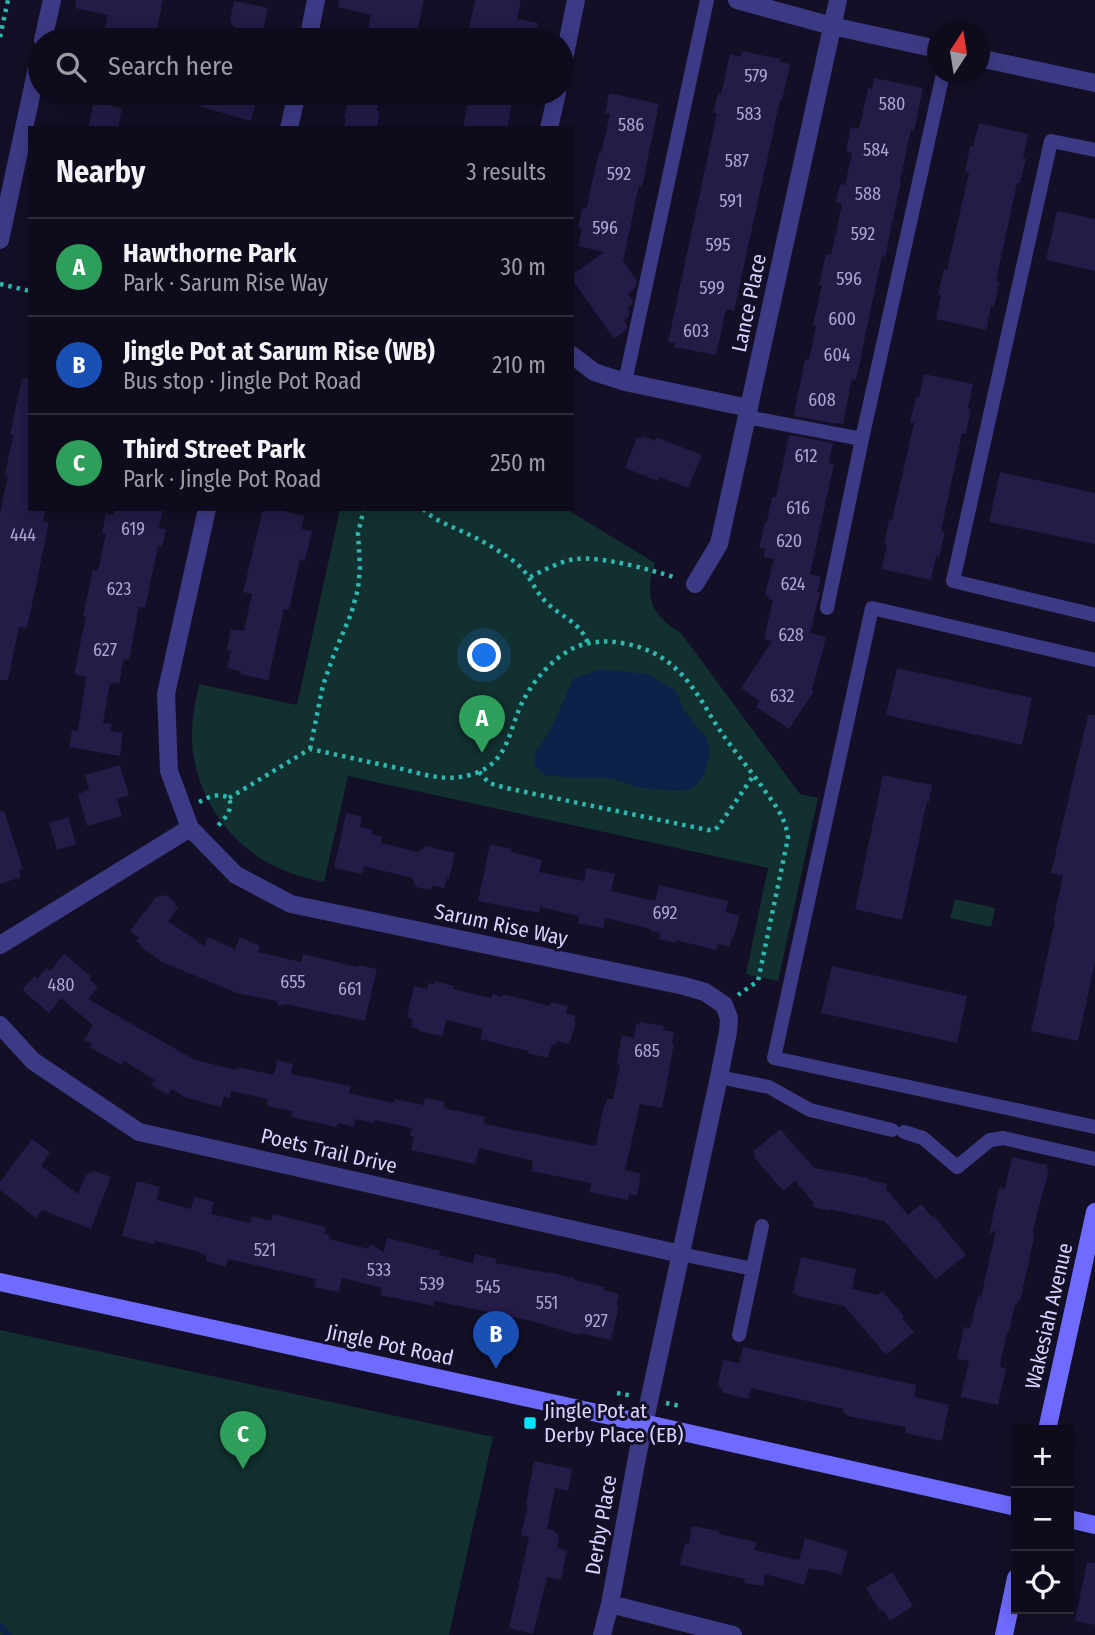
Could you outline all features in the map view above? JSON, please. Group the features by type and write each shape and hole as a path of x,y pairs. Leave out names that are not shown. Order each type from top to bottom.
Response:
{"street":[{"path":"46,28 52,0"},
{"path":"310,28 316,0"},
{"path":"570,28 576,0"},
{"path":"737,0 832,26 927,47"},
{"name":"Lance Place","path":"695,584 719,544 838,0"},
{"path":"990,60 1095,83"},
{"path":"0,240 29,105"},
{"path":"289,126 294,105"},
{"path":"549,126 554,105"},
{"path":"574,357 594,372 748,413"},
{"name":"Sarum Rise Way","path":"207,511 166,694 169,771 190,828 236,875 291,904 684,986 705,992 724,1006"},
{"path":"0,945 190,828"},
{"path":"644,1423 728,1032 729,1018 724,1006"},
{"name":"Poets Trail Drive","path":"0,1025 33,1061 139,1132 681,1254"},
{"name":"Wakesiah Avenue","path":"1048,1425 1095,1213"},
{"name":"Jingle Pot Road","path":"0,1283 1011,1506"},
{"name":"Derby Place","path":"603,1635 644,1423"},
{"path":"1074,1520 1095,1525"},
{"path":"1004,1635 1011,1602"},
{"path":"610,1604 733,1635"}],"lane":[{"path":"625,382 707,0"},
{"path":"827,608 941,84"},
{"path":"1095,150 1051,141 953,581 1095,615"},
{"path":"748,413 862,439"},
{"path":"1095,660 872,608 774,1058 1095,1127"},
{"path":"719,1077 769,1087 810,1110 923,1138 957,1167 990,1140 1003,1138 1095,1158"},
{"path":"739,1335 762,1226"},
{"path":"681,1254 753,1269"}],"path":[{"path":"0,37 8,0"},
{"path":"0,285 28,291"},
{"path":"310,749 323,685 358,589 358,533 364,511"},
{"path":"426,511 515,562 530,577 547,603 583,630 588,643"},
{"path":"530,577 564,562 578,559 648,569 695,584"},
{"path":"229,798 310,749 440,777 462,777 479,772 497,759 534,683 557,659 588,643 610,641 650,651 682,674 699,695 710,716 786,824 788,838 758,981 724,1006"},
{"path":"479,772 489,783 506,789 708,830 718,827 754,775"},
{"path":"183,810 210,796 229,798"},
{"path":"203,842 229,811 229,798"}],"green space":[{"path":"340,511 569,511 655,563 650,594 656,611 681,633 800,794 818,798 778,981 746,974 768,868 348,776 324,882 268,863 234,836 208,801 194,760 192,738 195,704 199,684 297,705"},
{"path":"955,899 995,908 991,927 950,918"},
{"path":"0,1330 493,1437 449,1635 0,1635"}],"water":[{"path":"597,670 650,675 676,691 683,709 707,739 710,755 703,777 693,789 674,791 636,787 611,778 545,775 534,765 535,753 550,731 573,679"}],"building":[{"path":"76,0 163,0 157,28 105,28 108,15 75,8"},
{"path":"339,0 424,0 418,28 368,28 371,15 338,7"},
{"path":"475,0 521,0 517,19 538,23 537,28 469,28"},
{"path":"234,1 268,8 264,28 235,28 230,21"},
{"path":"742,51 780,59 780,62 790,64 734,311 726,309 716,355 674,347 675,343 668,342 717,113 713,113 718,93 721,94 730,54 741,57"},
{"path":"874,78 923,88 914,131 911,130 885,257 882,256 856,380 852,379 843,424 837,424 794,414 805,359 809,360 816,326 813,325 826,254 831,255 842,204 836,202 840,184 845,185 852,153 846,151 851,127 859,129 868,88 872,89"},
{"path":"609,93 659,104 623,261 637,281 635,288 628,294 633,300 632,305 627,308 629,316 624,320 626,330 614,339 574,282 574,274 604,252 578,246 582,229 578,228 582,208 586,209 599,152 601,153 610,114 605,113"},
{"path":"93,105 122,108 118,126 88,126"},
{"path":"202,105 255,105 251,121"},
{"path":"347,105 378,105 377,111 380,111 377,126 344,126"},
{"path":"468,105 512,105 507,126 463,126"},
{"path":"979,123 1028,134 1023,158 1026,159 1020,183 1017,183 996,281 999,282 994,307 991,306 986,330 936,319 941,295 938,295 944,269 947,270 969,173 965,172 970,147 973,147"},
{"path":"1057,211 1095,219 1095,271 1046,260"},
{"path":"924,374 973,384 966,434 962,433 941,531 945,532 931,580 882,569 889,520 892,520 914,423 910,422"},
{"path":"22,378 28,379 28,511 46,511 43,522 49,523 27,628 19,627 8,680 0,680 0,514 8,476 5,475 13,435 10,434"},
{"path":"789,435 833,443 829,463 834,464 810,574 821,577 810,633 826,637 812,690 814,691 789,729 756,707 760,701 741,688 772,641 764,639 773,600 765,595 774,559 764,557 765,549 759,548 772,497 776,497"},
{"path":"643,436 655,441 656,437 702,455 688,488 660,477 658,481 625,468 637,437 642,439"},
{"path":"1000,472 1095,493 1095,544 989,522"},
{"path":"115,511 163,511 159,528 166,529 162,547 158,546 145,608 139,607 129,660 124,659 119,684 110,684 103,723 112,724 110,731 123,733 120,756 69,747 72,730 78,731 86,677 74,674 86,616 83,616 93,570 98,571 106,534 102,533 106,514 114,515"},
{"path":"263,511 283,511 304,516 301,529 312,531 305,561 300,559 289,610 284,609 268,680 240,674 241,671 227,668 231,651 227,650 231,629 244,631 252,594 243,592"},
{"path":"897,668 1032,698 1022,745 886,715"},
{"path":"1088,715 1095,715 1095,962 1078,1041 1031,1031 1063,876 1051,873"},
{"path":"120,765 129,795 117,799 122,816 87,826 78,794 89,790 85,775"},
{"path":"883,775 932,785 902,920 855,909"},
{"path":"0,811 4,811 23,869 19,870 21,877 0,884"},
{"path":"346,813 362,817 360,827 372,830 371,834 382,837 381,843 418,852 426,846 455,853 444,888 433,885 431,890 416,887 412,878 364,866 362,874 334,868"},
{"path":"68,817 76,844 57,850 49,823"},
{"path":"490,844 542,860 539,872 584,881 586,868 615,874 611,891 655,901 659,885 728,901 725,912 739,917 730,947 718,944 716,950 676,940 676,943 659,939 660,933 651,929 605,918 603,928 578,923 579,916 540,907 539,913 478,901"},
{"path":"167,895 178,908 168,921 204,946 208,937 235,949 240,937 260,946 258,952 301,962 303,954 377,969 365,1021 285,1004 279,1006 276,1001 237,993 162,962 140,946 136,941 139,938 130,931 156,897"},
{"path":"64,954 91,976 89,979 98,987 88,999 195,1060 236,1070 237,1067 274,1075 277,1060 293,1064 291,1074 351,1086 349,1093 394,1103 395,1099 424,1105 425,1098 445,1102 444,1108 485,1117 484,1124 596,1146 604,1105 607,1099 613,1099 620,1065 617,1064 622,1035 634,1038 636,1024 639,1025 640,1022 664,1026 663,1030 674,1032 674,1044 662,1108 640,1104 625,1170 641,1174 637,1196 629,1194 628,1200 589,1192 591,1183 531,1171 533,1161 479,1148 475,1164 411,1150 414,1136 410,1136 412,1128 375,1120 374,1123 355,1119 354,1127 338,1123 337,1127 291,1117 292,1111 267,1106 267,1099 231,1091 230,1098 224,1097 221,1107 183,1097 172,1089 168,1095 151,1085 155,1080 124,1061 121,1065 90,1047 92,1044 84,1040 93,1025 61,998 49,1013 23,991 35,976 38,978 46,968 50,971"},
{"path":"832,966 967,996 957,1043 821,1013"},
{"path":"434,981 454,986 453,989 491,998 492,994 502,997 502,994 550,1006 551,1002 568,1006 566,1013 576,1016 569,1044 557,1041 556,1045 552,1044 548,1058 480,1039 483,1029 446,1020 443,1036 418,1031 419,1029 411,1027 413,1019 407,1017 414,986 427,989 428,983 434,984"},
{"path":"780,1129 814,1168 887,1184 886,1189 908,1215 921,1204 966,1255 936,1279 884,1221 813,1207 814,1203 795,1181 783,1191 754,1157 753,1152"},
{"path":"32,1139 50,1152 41,1166 78,1194 86,1175 95,1171 111,1177 91,1229 42,1210 36,1218 0,1190 0,1182"},
{"path":"1012,1157 1047,1165 1049,1170 1037,1214 1020,1301 1015,1305 1007,1332 1000,1367 1006,1368 998,1405 961,1397 969,1361 957,1359 964,1327 970,1328 978,1296 981,1297 996,1230 989,1235 999,1188 1005,1189"},
{"path":"137,1181 160,1187 157,1200 191,1209 194,1197 214,1202 211,1214 250,1223 252,1216 271,1221 273,1214 326,1227 324,1234 330,1235 329,1239 369,1249 370,1244 384,1252 387,1238 440,1251 439,1255 473,1263 475,1254 496,1259 496,1263 548,1272 605,1287 604,1290 619,1294 611,1340 435,1301 434,1306 380,1295 382,1288 342,1278 339,1292 314,1287 316,1279 228,1259 226,1267 206,1261 207,1256 196,1251 122,1236"},
{"path":"801,1257 856,1269 852,1289 878,1295 882,1291 914,1332 886,1355 844,1306 797,1296 793,1293"},
{"path":"743,1347 916,1385 914,1397 949,1405 942,1441 905,1433 906,1427 847,1416 843,1413 844,1409 751,1388 748,1399 724,1393 718,1384 723,1360 739,1363"},
{"path":"534,1461 572,1469 568,1491 555,1488 547,1529 555,1531 559,1537 557,1548 567,1550 561,1580 547,1577 533,1634 509,1628 529,1537 521,1535"},
{"path":"692,1526 756,1542 754,1550 799,1560 805,1538 848,1551 841,1575 809,1568 804,1585 765,1574 763,1586 744,1583 745,1579 680,1565 685,1543 689,1544"},
{"path":"1087,1562 1095,1563 1095,1625 1075,1621"},
{"path":"892,1572 913,1606 890,1621 882,1609 880,1611 866,1588"}],"waterway":[{"path":"0,1626 8,1635"}],"place":[{"name":"Hawthorne Park","path":"482,753"},
{"name":"Jingle Pot at Sarum Rise (WB)","path":"496,1369"},
{"name":"Jingle Pot at Derby Place (EB)","path":"530,1423"},
{"name":"Third Street Park","path":"243,1469"}]}
